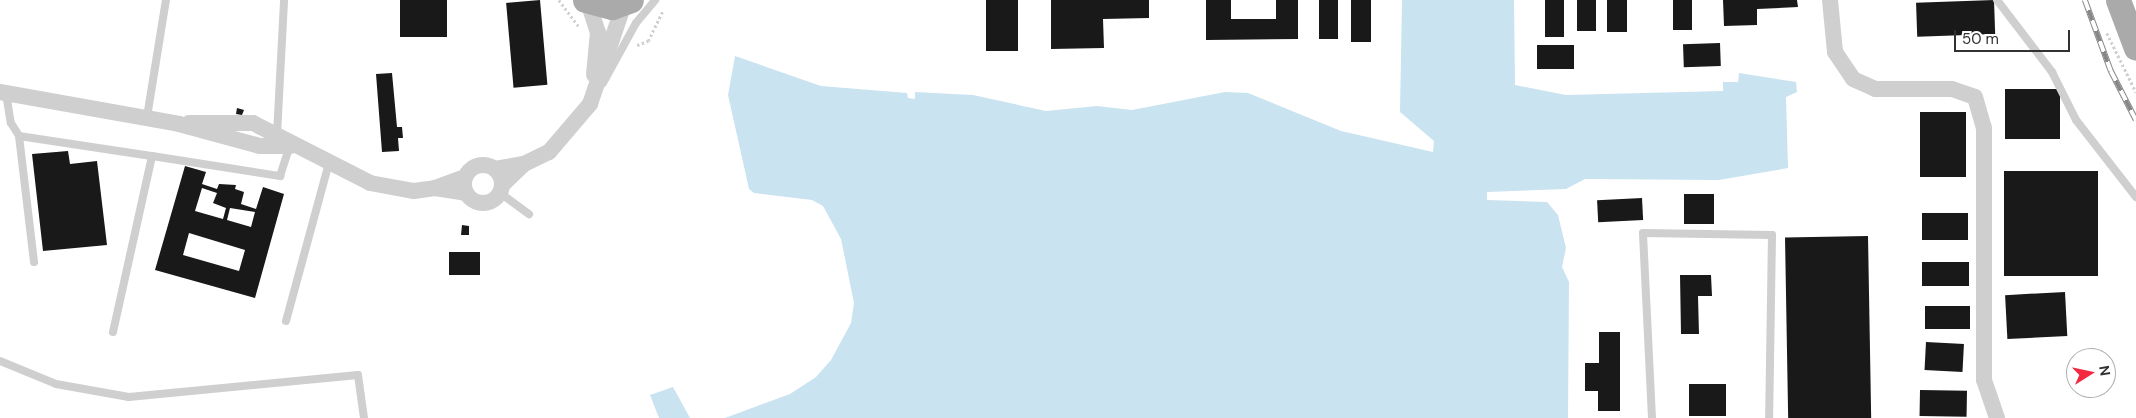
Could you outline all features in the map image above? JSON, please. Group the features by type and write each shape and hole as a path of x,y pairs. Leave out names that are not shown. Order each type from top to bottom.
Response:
{"main road":[{"path":"2118,0 2136,48"},
{"path":"587,1 600,7 627,2"}],"street":[{"path":"1830,0 1835,52 1853,79 1875,89 1952,89 1976,97 1984,128 1984,380 1997,418"},
{"path":"587,1 598,32 590,104"},
{"path":"3,93 147,117 260,146 283,141 370,183 414,191 435,188 465,176 478,165 495,169 524,164 549,152 590,104 627,2"},
{"path":"435,188 466,193 486,203 524,164"},
{"path":"495,169 501,189"},
{"path":"465,176 466,193"}],"lane":[{"path":"147,117 166,0"},
{"path":"19,136 280,176 283,141 284,0"},
{"path":"590,104 636,23 655,0"},
{"path":"1997,0 2052,72 2076,120 2136,196"},
{"path":"3,93 11,123 19,136 34,262"},
{"path":"113,332 152,156"},
{"path":"286,320 328,163"},
{"path":"501,189 529,214"},
{"path":"1652,418 1643,233 1772,234 1769,418"},
{"path":"0,361 56,384 129,397 358,375 364,418"}],"path":[{"path":"559,0 586,33"},
{"path":"633,44 648,41 668,0"}],"water":[{"path":"1402,0 1514,0 1515,85 1566,95 1723,91 1723,82 1738,82 1739,73 1796,82 1797,92 1786,97 1788,168 1719,180 1585,179 1566,189 1487,192 1487,200 1547,202 1558,215 1566,248 1562,267 1569,282 1568,418 725,418 790,394 816,377 831,360 851,323 854,303 841,239 823,206 812,200 754,193 749,189 728,95 735,56 821,86 907,93 908,98 915,99 915,92 973,95 1046,111 1097,106 1132,110 1225,92 1248,93 1341,131 1433,152 1434,141 1400,112"},
{"path":"673,387 690,418 659,418 650,395"}],"building":[{"path":"400,0 447,0 447,37 400,37"},
{"path":"540,0 547,85 514,88 506,3"},
{"path":"986,0 1018,0 1018,51 986,51"},
{"path":"1051,0 1149,0 1149,18 1103,19 1104,48 1051,49"},
{"path":"1206,0 1231,0 1231,19 1276,19 1276,0 1298,0 1298,39 1206,40"},
{"path":"1319,0 1338,0 1338,39 1319,39"},
{"path":"1351,0 1371,0 1371,42 1351,42"},
{"path":"1545,0 1564,0 1564,37 1545,37"},
{"path":"1577,0 1596,0 1596,31 1577,31"},
{"path":"1607,0 1627,0 1627,32 1607,32"},
{"path":"1673,0 1692,0 1692,30 1673,30"},
{"path":"1723,0 1797,0 1798,7 1757,9 1757,25 1724,26"},
{"path":"1994,0 1995,34 1917,37 1916,3"},
{"path":"1720,43 1721,66 1684,67 1683,44"},
{"path":"1537,45 1574,45 1574,69 1537,69"},
{"path":"392,73 397,127 402,127 403,138 398,138 399,151 382,152 376,74"},
{"path":"2005,89 2060,89 2060,139 2005,139"},
{"path":"237,108 244,110 242,115 236,114"},
{"path":"1920,112 1966,112 1966,177 1920,177"},
{"path":"68,151 70,164 97,161 107,245 43,251 32,154"},
{"path":"185,166 206,172 202,184 217,189 219,184 236,185 235,189 244,192 241,204 256,209 263,187 284,194 255,298 155,270","holes":["202,188 217,193 213,203 226,208 223,219 195,211","230,208 255,212 251,227 227,220","189,233 245,250 239,271 183,255"]},
{"path":"2004,171 2098,171 2098,276 2004,276"},
{"path":"1684,194 1714,194 1714,224 1684,224"},
{"path":"1642,198 1643,220 1598,222 1597,200"},
{"path":"1922,213 1968,213 1968,240 1922,240"},
{"path":"462,225 469,226 469,235 461,235"},
{"path":"1868,236 1871,418 1788,418 1785,237"},
{"path":"449,252 480,252 480,275 449,275"},
{"path":"1922,262 1969,262 1969,286 1922,286"},
{"path":"1680,275 1711,275 1712,296 1698,296 1699,334 1681,334"},
{"path":"2065,292 2067,336 2007,339 2005,295"},
{"path":"1925,306 1970,306 1970,329 1925,329"},
{"path":"1599,332 1620,332 1620,411 1598,411 1598,391 1585,391 1585,363 1599,363"},
{"path":"1926,342 1964,344 1962,372 1925,370"},
{"path":"1689,384 1726,384 1726,416 1689,416"},
{"path":"1920,390 1967,391 1967,417 1920,416"}],"railway":[{"path":"2085,0 2111,71 2136,120"}]}
